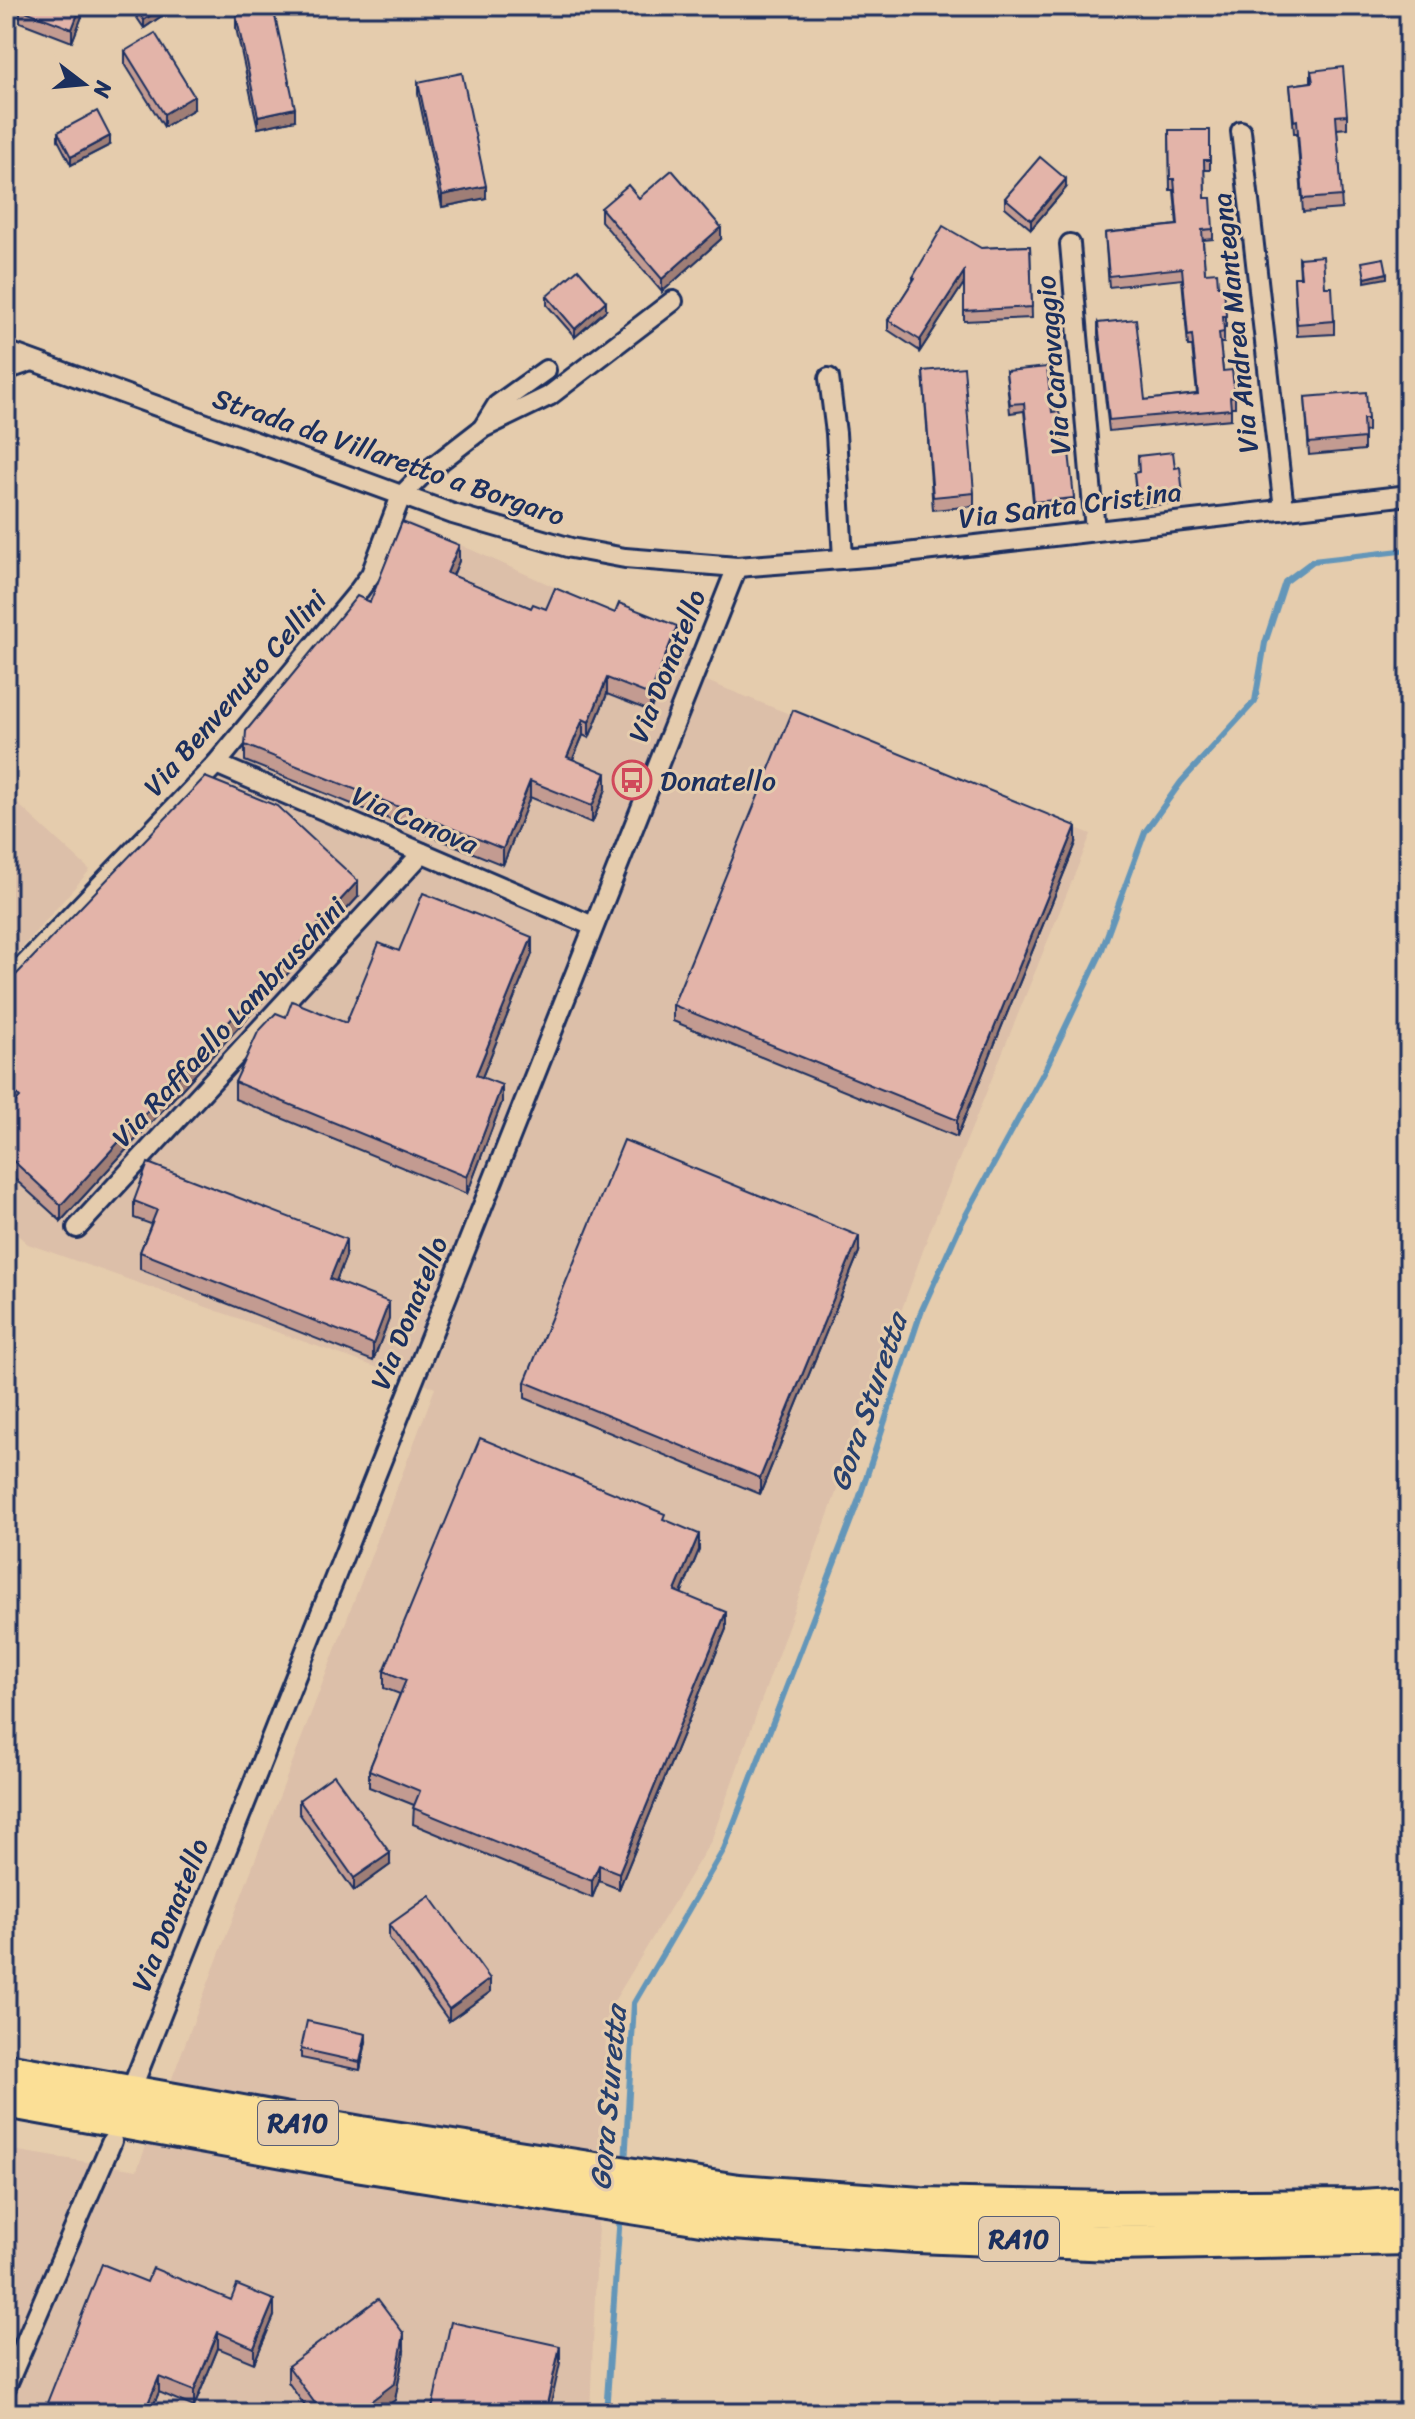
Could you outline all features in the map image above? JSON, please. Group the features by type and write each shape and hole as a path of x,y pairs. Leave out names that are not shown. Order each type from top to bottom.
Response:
{"highway":[{"name":"RA10","path":"6,2071 361,2134 589,2184"},
{"name":"RA10","path":"6,2100 356,2163 632,2190 738,2192 921,2205 1111,2209 1409,2204"},
{"name":"RA10","path":"632,2190 733,2222 917,2235 1114,2243 1409,2237"}],"street":[{"name":"Via Andrea Mantegna","path":"1241,131 1284,509"},
{"name":"Via Caravaggio","path":"1070,244 1095,530"},
{"name":"Via Benvenuto Cellini","path":"6,984 216,764 371,574 401,496 421,476 483,428 549,396 673,301"},
{"name":"Strada da Villaretto a Borgaro","path":"6,351 453,514 571,548 625,558 737,567"},
{"path":"6,370 32,361"},
{"name":"Via Benvenuto Cellini","path":"483,428 497,405 546,370"},
{"path":"829,378 836,433 843,559"},
{"name":"Via Santa Cristina","path":"737,567 843,559 1409,495"},
{"name":"Via Donatello","path":"135,2080 737,567"},
{"name":"Via Canova","path":"216,764 593,926"},
{"name":"Via Raffaello Lambruschini","path":"77,1228 422,853"},
{"path":"6,2387 112,2141"}],"shaded area":[{"path":"393,515 703,653 694,676 1091,834 930,1231 711,1841 607,2013 590,2413 6,2413 6,2149 137,2170 435,1388 28,1244 6,1225 6,977 371,574"},
{"path":"6,793 90,870 6,966"}],"building":[{"path":"21,6 81,6 72,29 20,9"},
{"path":"134,6 164,6 144,20"},
{"path":"273,7 295,108 258,116 236,15"},
{"path":"155,33 194,96 164,114 125,51"},
{"path":"1343,67 1347,115 1336,116 1342,196 1303,199 1297,120 1294,121 1290,85 1313,82 1311,71"},
{"path":"462,73 486,186 442,195 418,82"},
{"path":"97,111 110,136 71,157 58,132"},
{"path":"1169,130 1210,130 1210,160 1204,160 1205,198 1211,198 1213,229 1202,230 1205,273 1217,272 1218,286 1224,286 1226,316 1223,316 1224,332 1219,333 1223,371 1232,370 1235,396 1230,397 1231,409 1109,420 1098,323 1136,319 1145,400 1198,394 1192,335 1188,336 1182,268 1109,276 1105,233 1178,225 1174,179 1170,179"},
{"path":"1040,157 1066,179 1031,220 1005,198"},
{"path":"672,170 721,227 662,279 601,208 628,185 639,198"},
{"path":"943,226 981,248 1030,246 1032,307 964,311 964,272 920,340 888,320"},
{"path":"1323,256 1325,287 1332,287 1334,321 1297,324 1294,277 1301,277 1299,258"},
{"path":"1384,258 1387,273 1365,278 1362,262"},
{"path":"578,269 606,301 575,329 547,296"},
{"path":"964,367 974,493 933,497 923,371"},
{"path":"1047,367 1052,412 1059,411 1064,453 1069,452 1074,498 1034,502 1024,403 1010,404 1006,371"},
{"path":"1366,392 1368,419 1363,419 1364,438 1309,443 1305,397"},
{"path":"1173,452 1175,468 1180,467 1183,494 1137,499 1134,473 1139,472 1138,456"},
{"path":"402,522 459,545 447,573 531,608 533,604 546,609 555,588 615,613 619,603 677,626 650,695 607,678 589,722 583,719 567,757 606,773 592,806 530,781 503,849 245,745 246,731 357,596 370,602"},
{"path":"793,710 1076,826 957,1120 673,1005"},
{"path":"205,777 277,806 358,881 61,1205 6,1154 6,1112 20,1097 6,1084 6,978 15,976"},
{"path":"423,893 532,937 476,1075 502,1085 467,1177 235,1082 258,1032 276,1013 286,1017 292,1001 346,1023 379,943 399,951"},
{"path":"624,1140 859,1236 760,1478 525,1382"},
{"path":"148,1163 346,1239 330,1279 389,1302 373,1344 140,1252 157,1210 134,1201"},
{"path":"480,1438 665,1514 663,1519 699,1534 675,1591 726,1612 619,1873 599,1865 592,1881 413,1808 420,1791 369,1770 406,1680 384,1671"},
{"path":"334,1775 390,1853 354,1878 299,1800"},
{"path":"430,1896 490,1979 449,2009 389,1925"},
{"path":"307,2021 366,2034 360,2062 301,2049"},
{"path":"102,2264 147,2282 153,2268 231,2300 237,2285 274,2300 254,2348 218,2332 194,2391 159,2377 144,2413 43,2413"},
{"path":"378,2299 404,2334 395,2383 358,2411 341,2407 340,2413 322,2413 288,2366"},
{"path":"451,2322 560,2346 545,2413 431,2413"}],"waterway":[{"name":"Gora Sturetta","path":"625,2164 634,2003 724,1849 859,1499 921,1312 960,1226 1045,1070 1100,955 1145,832 1181,782 1255,701 1265,643 1285,582 1313,561 1409,550"},
{"name":"Gora Sturetta","path":"606,2413 620,2215"}],"place":[{"name":"Donatello","path":"632,780"}]}
